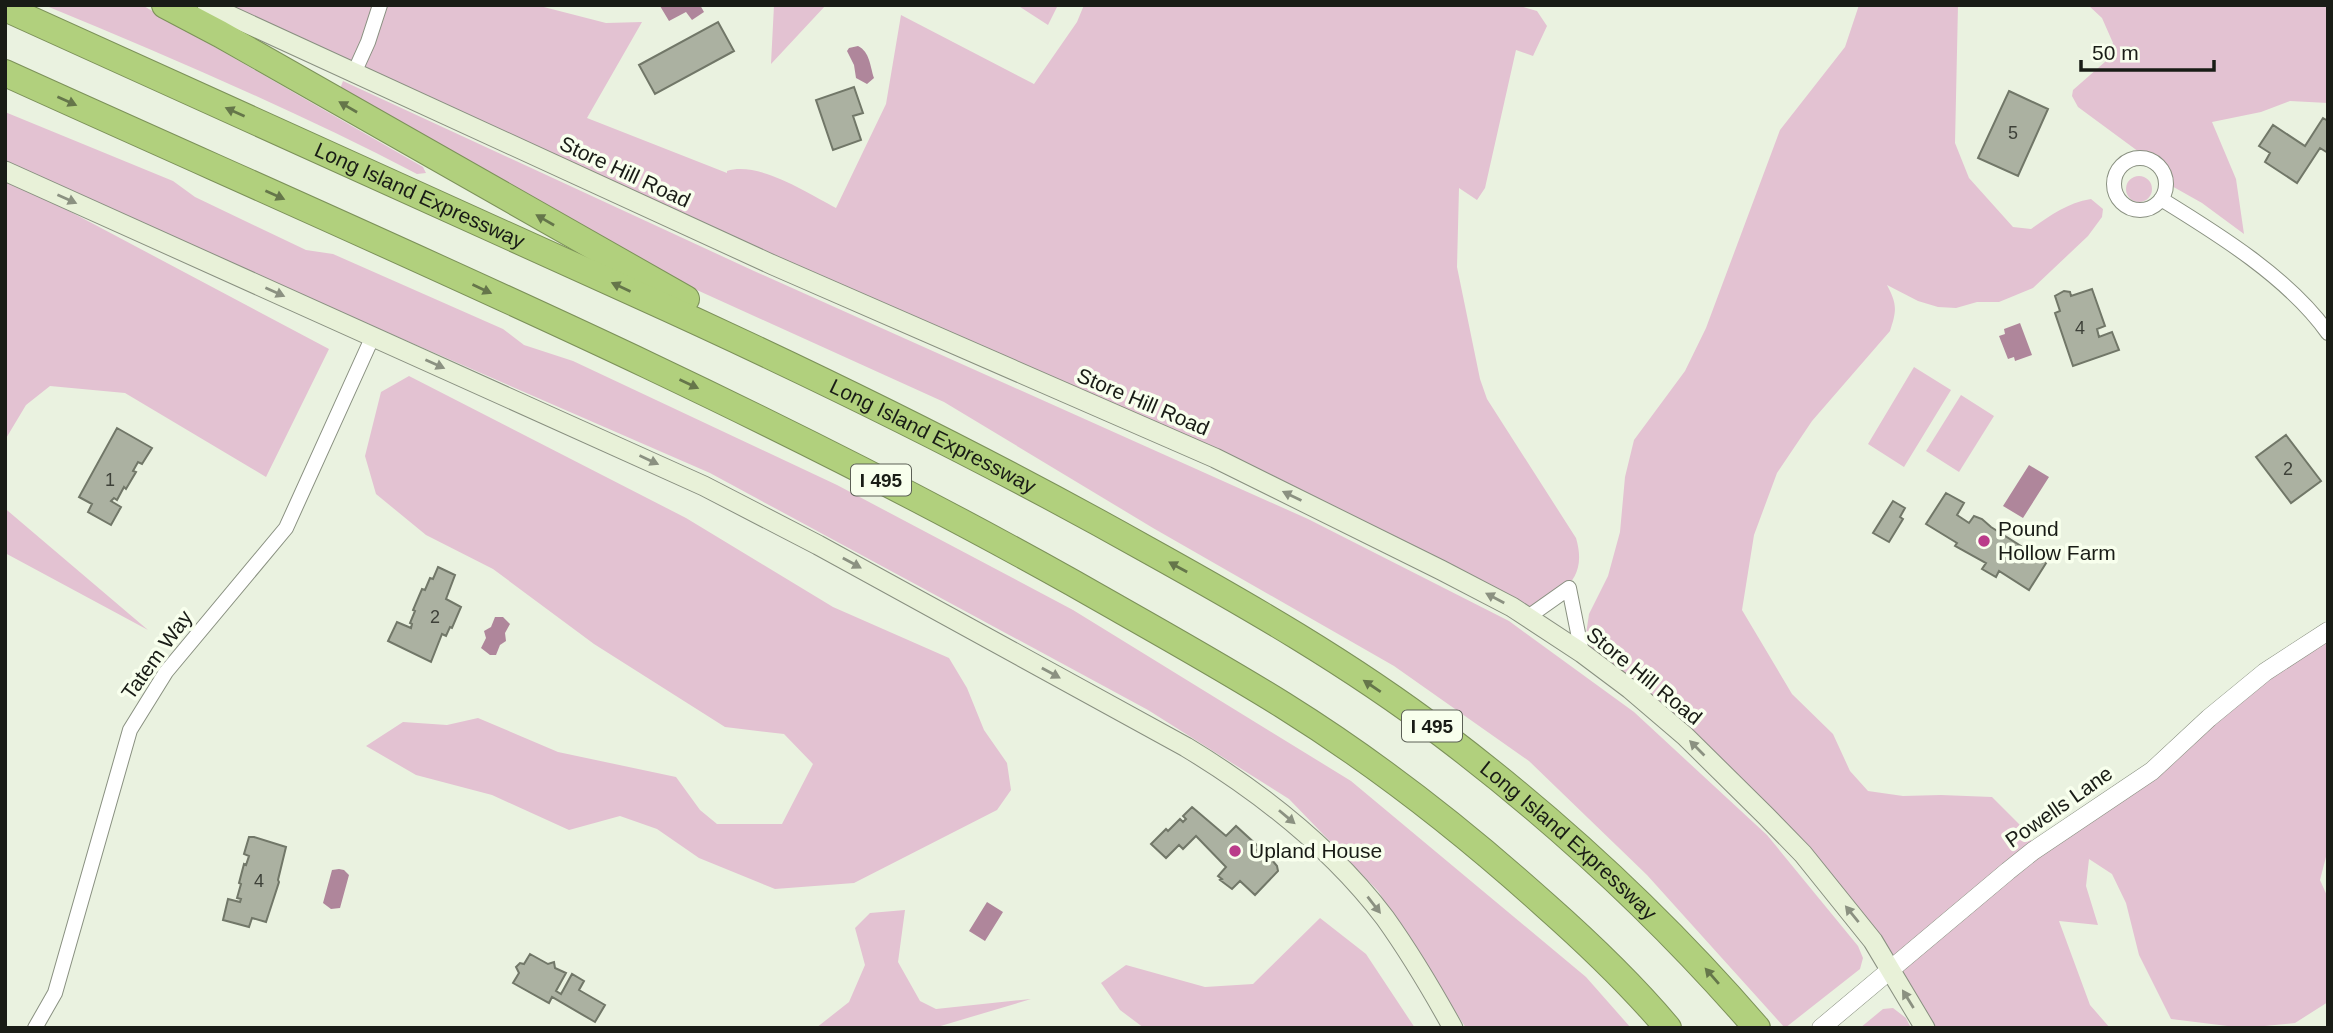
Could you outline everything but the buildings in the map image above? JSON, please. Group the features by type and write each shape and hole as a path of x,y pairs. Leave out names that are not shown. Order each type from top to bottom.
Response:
{"highway":[{"path":"165,5 904,420"},
{"name":"Long Island Expressway","path":"5,8 724,334 904,420 1052,496 1189,573 1324,653 1439,732 1541,812 1625,888 1705,967 1757,1028"},
{"name":"I 495","path":"5,73 689,384 1018,552 1153,628 1285,706 1397,783 1495,860 1577,933 1668,1028"}],"main road":[{"name":"Store Hill Road","path":"207,5 774,265 1215,458 1441,570 1528,617 1630,689 1685,736 1793,844 1873,941 1925,1028"},
{"path":"5,171 646,458 761,514 1148,726 1226,772 1275,806 1348,874 1403,943 1453,1028"}],"street":[{"path":"354,73 380,5"},
{"path":"2161,199 2248,256 2296,297 2328,333"},
{"name":"Tatem Way","path":"35,1028 55,993 130,730 166,672 286,528 373,336"},
{"path":"1528,617 1569,588 1582,653"},
{"name":"Powells Lane","path":"1821,1028 2034,851 2152,771 2265,672 2328,631"}],"shaded area":[{"path":"44,5 142,5 423,167 426,173 417,174 232,85"},
{"path":"207,5 536,5 606,23 642,22 587,118 727,173 740,169 768,174 836,208 886,104 901,15 1034,84 1077,22 1084,5 1516,5 1537,11 1547,26 1533,56 1516,50 1485,188 1477,200 1459,188 1457,267 1480,379 1487,399 1576,538 1579,553 1575,576 1560,593 1528,617 1441,570"},
{"path":"700,5 704,12 692,20 686,12 669,21 660,6"},
{"path":"774,5 826,5 771,64"},
{"path":"1017,5 1058,5 1048,25"},
{"path":"1859,5 1958,5 1955,143 1969,178 2013,227 2031,229 2052,214 2091,199 2103,209 2102,217 2088,236 2033,288 1999,302 1977,302 1956,308 1938,307 1918,301 1887,285 1895,307 1890,331 1812,421 1777,473 1754,535 1742,610 1792,694 1833,734 1850,771 1868,791 1903,796 1992,797 2019,824 2037,849 2328,628 2328,849 2320,880 2328,898 2328,1002 2295,1023 2244,1028 2171,1019 2139,955 2126,903 2112,874 2089,859 2086,886 2098,925 2059,921 2090,1005 2110,1028 1925,1028 1830,886 1584,648 1589,614 1608,576 1620,532 1625,477 1634,440 1685,371 1706,328 1780,130 1845,47"},
{"path":"2088,5 2328,5 2328,103 2290,101 2261,112 2212,122 2236,179 2244,234 2202,203 2170,185 2154,163 2078,107 2072,96 2073,90 2106,61 2113,43 2102,18"},
{"path":"858,46 867,56 874,78 867,84 856,78 854,65 847,51"},
{"path":"343,81 754,271 1308,519 1509,621 1634,712 1767,835 1858,946 1863,958 1860,969 1785,1028 1647,875 1529,761 1394,666 1153,528 944,402 677,281 340,89"},
{"path":"5,112 173,181 195,197 306,250 333,254 503,329 524,345 573,361 837,485 1073,610 1351,781 1586,977 1631,1028 1466,1028 1378,891 1289,799 1148,710 710,473 5,161"},
{"path":"2139,176 2148,180 2152,189 2148,198 2139,202 2130,198 2126,189 2130,180"},
{"path":"5,177 329,349 266,477 125,393 50,386 26,405 5,440"},
{"path":"2020,323 2032,355 2015,361 2014,357 2008,359 1999,336 2005,334 2004,329"},
{"path":"1914,367 1951,390 1904,467 1868,444"},
{"path":"409,376 686,518 833,607 949,658 967,688 984,730 1007,763 1011,790 997,810 854,883 775,889 699,858 657,829 620,816 569,830 492,795 416,775 366,746 403,722 447,725 478,718 558,752 676,777 700,810 717,824 782,824 813,764 784,734 725,727 594,644 493,569 426,535 376,494 365,456 381,392"},
{"path":"1961,395 1994,416 1959,472 1926,451"},
{"path":"2029,465 2049,477 2023,518 2003,506"},
{"path":"5,508 8,511 148,630 5,553"},
{"path":"495,617 503,617 510,624 505,633 506,641 500,645 496,655 490,655 481,648 486,638 484,631 491,627"},
{"path":"339,869 349,875 340,908 331,909 323,903 332,870"},
{"path":"987,902 1003,912 985,941 969,931"},
{"path":"905,910 898,962 920,1001 936,1009 1031,999 934,1028 816,1028 849,1002 865,965 855,928 870,913"},
{"path":"1320,918 1366,954 1415,1028 1144,1028 1120,1010 1101,983 1126,965 1205,987 1253,984"},
{"path":"1893,1008 1906,1018 1911,1028 1860,1028 1883,1009"}],"place":[{"name":"Pound Hollow Farm","path":"1984,541"},
{"name":"Upland House","path":"1235,851"}]}
